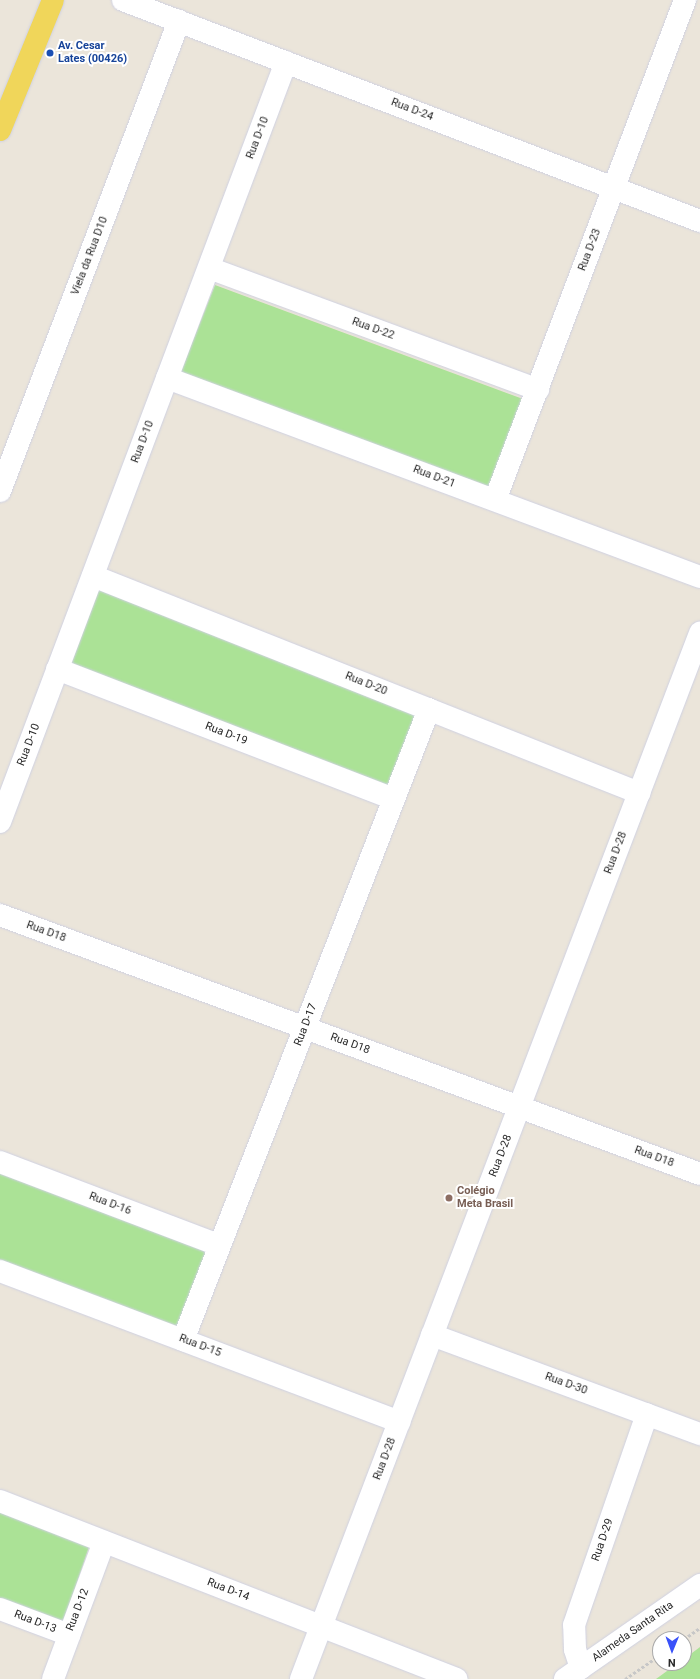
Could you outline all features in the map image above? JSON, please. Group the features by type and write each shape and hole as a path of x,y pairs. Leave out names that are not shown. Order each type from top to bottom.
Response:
{"main road":[{"path":"0,130 53,0"}],"street":[{"name":"Rua D-24","path":"124,0 700,221"},
{"name":"Rua D-23","path":"495,500 685,0"},
{"name":"Viela da Rua D10","path":"0,491 179,20"},
{"name":"Rua D-10","path":"0,822 286,62"},
{"name":"Rua D-22","path":"209,268 538,390"},
{"name":"Rua D-21","path":"167,378 700,577"},
{"name":"Rua D-20","path":"92,576 639,793"},
{"name":"Rua D-28","path":"301,1679 639,793 694,668 700,633"},
{"name":"Rua D-19","path":"57,669 394,799"},
{"name":"Rua D-17","path":"182,1340 429,710"},
{"name":"Rua D18","path":"0,915 700,1174"},
{"name":"Rua D-16","path":"0,1162 219,1245"},
{"name":"Rua D-15","path":"0,1271 399,1422"},
{"name":"Rua D-30","path":"432,1335 700,1434"},
{"name":"Rua D-29","path":"573,1673 575,1649 574,1625 647,1414"},
{"name":"Rua D-14","path":"0,1501 456,1679"},
{"name":"Rua D-12","path":"53,1679 104,1542"},
{"name":"Alameda Santa Rita","path":"573,1673 700,1585"},
{"name":"Rua D-13","path":"0,1609 69,1635"}],"path":[{"path":"625,1679 652,1660"}],"green space":[{"path":"215,285 523,399 490,490 180,373"},
{"path":"98,583 420,713 389,792 66,666"},
{"path":"0,1166 210,1246 180,1330 0,1265"},
{"path":"0,1506 91,1541 62,1627 0,1603"},
{"path":"700,1647 700,1679 656,1679 667,1671 692,1671 692,1653"}],"place":[{"name":"Av. Cesar Lates (00426)","path":"50,53"},
{"name":"Colégio Meta Brasil","path":"449,1198"}]}
